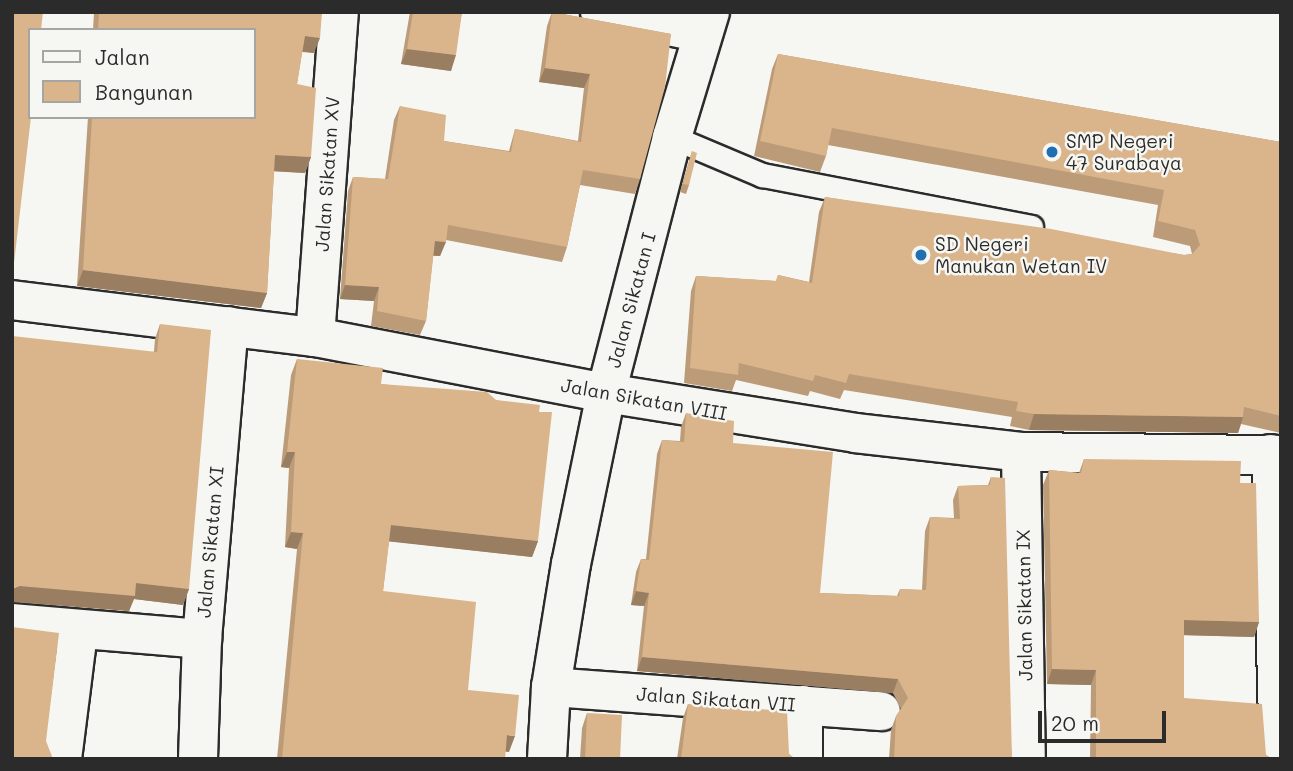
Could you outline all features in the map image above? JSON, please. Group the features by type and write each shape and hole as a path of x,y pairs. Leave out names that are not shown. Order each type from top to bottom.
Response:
{"street":[{"name":"Jalan Sikatan XV","path":"315,337 339,12"},
{"path":"600,12 706,23"},
{"name":"Jalan Sikatan I","path":"547,759 551,687 606,393 672,137 706,23"},
{"name":"Jalan Sikatan VIII","path":"12,300 315,337 606,393 855,433 1021,452 1276,455"},
{"name":"Jalan Sikatan XI","path":"198,759 201,639 229,326"},
{"name":"Jalan Sikatan IX","path":"1021,452 1026,759"},
{"path":"1276,455 1279,759"},
{"path":"12,623 78,632 201,639"},
{"path":"62,759 78,632"},
{"name":"Jalan Sikatan VII","path":"551,687 881,711"},
{"path":"803,705 803,759"}],"lane":[{"path":"672,137 762,175 1060,233"}],"building":[{"path":"12,12 43,12 41,28 28,28 28,119 31,119 12,265"},
{"path":"99,12 322,12 320,38 305,36 297,84 316,88 311,157 275,155 267,293 83,270 92,119 256,119 256,28 98,28"},
{"path":"413,12 462,12 456,55 407,49"},
{"path":"552,12 671,34 665,87 640,179 583,170 567,247 448,225 446,242 435,241 426,321 377,311 379,287 345,285 353,177 388,179 400,106 446,115 444,141 511,152 515,129 581,142 590,74 545,68"},
{"path":"778,54 1281,142 1281,416 1244,407 1243,417 1034,414 1016,411 1018,402 849,374 846,383 815,375 813,381 739,363 738,375 690,368 696,276 776,281 778,275 812,283 825,197 1051,229 1184,255 1192,254 1200,245 1195,230 1158,221 1164,190 832,128 826,156 760,141"},
{"path":"692,151 697,153 689,185 683,184"},
{"path":"160,324 211,330 189,589 136,583 135,596 19,586 12,589 12,336 157,352"},
{"path":"297,359 383,368 381,384 487,392 496,400 540,405 539,412 552,412 538,541 391,525 383,591 476,602 468,690 519,695 515,736 507,735 505,759 282,759 303,533 291,532 295,452 287,452"},
{"path":"686,413 734,421 733,443 833,452 820,593 899,596 900,589 926,590 930,517 960,519 958,486 990,485 991,477 1005,478 1012,759 894,759 896,716 908,698 898,679 642,657 649,593 636,591 641,559 649,560 662,440 684,442"},
{"path":"1084,459 1241,461 1240,483 1256,483 1259,622 1184,620 1184,698 1262,704 1266,755 1272,759 1096,759 1096,670 1052,669 1049,470 1081,473"},
{"path":"12,627 59,633 46,741 53,759 12,759"},
{"path":"688,704 787,711 789,754 795,759 681,759"},
{"path":"587,713 622,715 620,759 585,759"}],"place":[{"name":"SMP Negeri 47 Surabaya","path":"1052,152"},
{"name":"SD Negeri Manukan Wetan IV","path":"921,255"}]}
